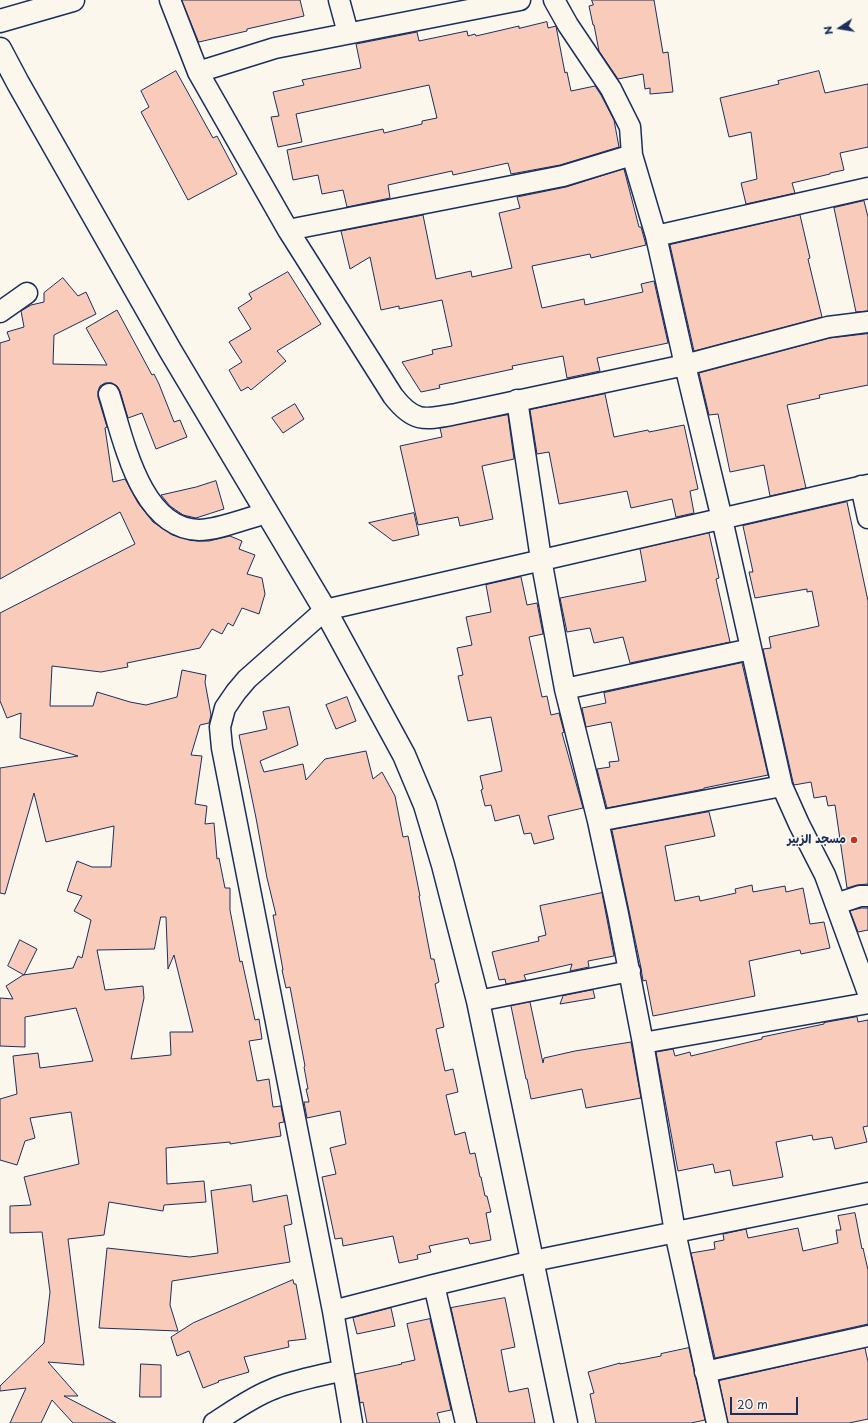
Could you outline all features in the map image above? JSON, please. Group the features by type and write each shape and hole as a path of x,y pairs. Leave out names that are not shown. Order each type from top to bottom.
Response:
{"main road":[{"path":"0,21 73,0"},
{"path":"0,49 170,350 325,610 404,755 425,805 443,865 478,1001 566,1423"}],"street":[{"path":"170,0 198,72 288,230 393,396 403,408 414,416 423,418 439,417 685,365 828,327 868,322"},
{"path":"339,0 348,33"},
{"path":"198,72 275,48 520,0"},
{"path":"554,0 568,25 611,89 630,127 632,155 656,236 782,786 799,824 825,875 868,993"},
{"path":"288,230 563,176 632,155"},
{"path":"656,236 868,188"},
{"path":"0,312 27,293"},
{"path":"109,394 128,455 145,494 159,511 170,521 184,528 199,530 229,524 267,513"},
{"path":"517,400 541,560 565,689 598,821 630,971 675,1232 717,1423"},
{"path":"352,1423 333,1311 222,748 220,727 225,708 247,679 325,610 864,485 868,518"},
{"path":"565,689 751,649"},
{"path":"598,821 664,807 782,786"},
{"path":"836,904 860,896 868,896"},
{"path":"478,1001 630,971"},
{"path":"643,1044 868,1003"},
{"path":"333,1311 533,1261 675,1232 867,1198"},
{"path":"434,1285 466,1423"},
{"path":"706,1372 868,1336"},
{"path":"214,1423 272,1389 343,1370"}],"building":[{"path":"182,0 300,0 304,16 199,42"},
{"path":"592,0 654,0 663,53 668,52 673,92 650,94 650,88 645,89 643,74 618,79 599,51 589,6 593,5"},
{"path":"547,22 548,28 556,26 565,73 567,72 571,91 595,86 614,120 619,147 560,165 511,174 508,163 453,175 452,171 388,185 390,198 347,207 343,190 322,194 318,175 293,180 287,150 383,129 384,133 422,124 422,121 437,118 429,85 296,114 302,142 278,147 271,117 279,116 273,92 304,85 302,80 361,68 356,44 417,32 419,41 467,31 468,36 475,34 476,36 519,26 519,28"},
{"path":"176,71 213,138 217,136 237,174 188,200 141,112 149,107 141,91"},
{"path":"819,71 825,93 868,84 868,147 840,153 844,170 792,183 795,193 746,204 741,183 757,179 751,132 729,137 720,98 779,84 778,81"},
{"path":"624,169 639,227 641,227 646,245 591,258 590,254 532,266 542,308 584,299 585,305 643,292 641,284 654,281 668,343 597,358 600,371 567,378 563,356 512,366 513,369 439,385 440,388 421,392 402,362 433,354 432,350 452,346 442,300 399,309 399,306 381,310 370,257 350,269 341,231 423,215 436,279 471,271 472,277 512,268 499,213 520,208 517,197 566,187"},
{"path":"864,201 868,217 868,311 856,312 834,208"},
{"path":"800,215 810,258 808,259 822,317 694,351 670,245"},
{"path":"288,272 321,324 277,351 286,361 251,390 248,387 241,391 229,370 242,362 229,342 251,329 238,308 252,299 249,294"},
{"path":"63,278 78,296 86,292 96,314 54,335 53,364 107,365 86,328 117,310 152,375 154,374 174,422 180,420 187,437 156,449 142,413 128,418 120,391 117,386 112,383 105,383 100,386 98,397 107,427 105,428 113,482 125,479 138,503 153,522 173,535 197,541 209,541 230,536 242,541 239,549 255,555 247,574 262,578 265,594 259,614 242,608 233,626 228,623 222,634 212,629 200,648 127,663 128,667 101,672 52,666 50,706 93,706 97,692 130,702 146,705 177,697 182,670 206,675 205,682 211,715 209,723 200,725 191,755 202,756 195,804 207,806 205,824 214,823 217,859 219,858 225,888 230,888 230,910 240,962 242,961 255,1020 259,1019 262,1039 249,1041 257,1081 269,1079 273,1107 281,1106 284,1122 279,1123 281,1136 230,1144 230,1142 166,1148 167,1184 204,1181 206,1202 164,1205 163,1211 109,1202 104,1235 68,1239 84,1365 48,1362 78,1396 64,1396 116,1423 73,1423 52,1400 41,1423 10,1423 26,1388 0,1391 0,1386 44,1343 50,1292 42,1232 10,1233 10,1206 31,1205 24,1177 79,1164 71,1112 30,1118 35,1138 25,1141 17,1165 0,1160 0,1099 17,1094 13,1056 38,1053 40,1068 93,1061 76,1008 25,1017 25,1047 0,1046 0,998 13,999 6,986 23,975 73,968 78,956 82,958 91,920 74,911 82,896 67,891 77,861 92,867 111,867 114,826 46,842 34,793 5,894 0,893 0,768 78,756 20,738 21,713 7,718 0,701 0,613 135,544 120,512 0,579 0,343 10,340 7,332 24,327 21,311 31,305 44,302 44,293","holes":["161,917 166,917 168,969 174,955 193,1032 170,1032 171,1055 131,1059 144,998 143,986 105,990 97,950 154,949"]},
{"path":"868,334 868,385 819,395 820,398 787,405 806,488 770,496 764,465 730,472 718,414 709,415 699,373 830,338"},
{"path":"605,394 614,437 684,425 698,489 690,491 694,513 676,517 672,499 631,508 627,491 559,504 549,452 537,454 530,410"},
{"path":"295,404 304,419 283,433 272,418"},
{"path":"508,415 514,459 482,466 493,519 460,526 458,517 418,525 400,446 442,437 440,428"},
{"path":"216,481 224,509 196,518 183,515 170,506 161,495 196,487"},
{"path":"847,502 868,601 868,884 847,888 835,805 828,806 826,796 814,798 811,782 794,785 763,649 771,648 769,637 819,626 812,591 807,592 807,589 755,598 749,572 753,572 743,526"},
{"path":"414,513 419,535 393,541 369,523"},
{"path":"709,533 719,578 716,579 730,642 630,663 623,637 594,643 590,628 567,632 560,598 646,581 640,549"},
{"path":"521,577 527,605 537,603 543,634 529,637 542,697 547,696 551,715 559,713 564,732 562,733 583,808 548,816 554,839 534,844 531,833 524,834 519,815 495,821 491,805 485,806 481,790 483,789 480,776 502,771 491,717 468,721 458,676 463,675 457,648 472,645 466,617 491,612 486,585"},
{"path":"742,663 768,775 607,808 597,769 610,767 609,762 619,761 611,722 586,727 582,708 606,703 604,693"},
{"path":"347,697 356,721 336,729 326,705"},
{"path":"289,707 298,745 260,761 264,772 303,764 306,780 325,759 366,751 373,779 382,772 395,796 403,837 408,836 431,959 434,959 439,982 435,984 444,1027 436,1029 445,1071 453,1069 458,1092 446,1095 455,1135 465,1132 470,1154 475,1153 485,1196 487,1196 491,1212 486,1213 491,1240 470,1244 468,1238 429,1246 431,1252 417,1255 418,1259 399,1263 393,1236 343,1246 342,1238 335,1239 322,1177 336,1174 330,1148 346,1144 340,1111 307,1118 304,1102 309,1102 306,1089 308,1089 305,1066 290,987 286,988 282,970 273,915 276,915 267,878 239,735 267,729 263,712"},
{"path":"709,812 715,836 665,846 675,901 699,896 700,901 736,893 735,889 752,885 753,892 785,886 786,892 803,888 810,924 824,922 830,948 801,954 800,950 749,961 755,996 653,1016 646,980 643,981 612,830"},
{"path":"602,893 614,956 588,961 589,967 570,971 572,964 524,975 526,980 506,984 505,979 499,980 492,952 539,941 538,937 546,935 540,906"},
{"path":"868,908 868,930 858,932 850,911"},
{"path":"20,940 37,949 24,975 8,966"},
{"path":"593,990 595,998 560,1004 563,996"},
{"path":"530,1002 543,1063 544,1058 575,1051 631,1042 641,1098 586,1108 582,1089 531,1099 511,1006"},
{"path":"857,1017 858,1022 868,1020 868,1126 863,1127 867,1142 835,1149 832,1137 813,1140 812,1135 776,1142 783,1177 733,1186 730,1170 715,1173 713,1164 678,1171 656,1052 673,1049 675,1056 690,1052 691,1056 762,1039 762,1037"},
{"path":"251,1185 253,1202 287,1195 292,1224 284,1226 290,1262 172,1281 170,1305 178,1331 99,1328 107,1248 190,1257 218,1253 211,1191"},
{"path":"855,1213 868,1270 868,1324 715,1358 691,1253 715,1249 714,1242 724,1240 723,1234 746,1229 748,1238 798,1228 803,1251 838,1243 836,1230 841,1230 838,1216"},
{"path":"293,1280 294,1284 296,1284 306,1339 288,1341 289,1347 244,1357 249,1372 218,1381 219,1382 203,1388 189,1351 177,1356 171,1337 193,1323"},
{"path":"505,1298 515,1347 501,1350 509,1392 528,1388 535,1423 477,1423 451,1308"},
{"path":"391,1308 395,1326 357,1334 353,1318"},
{"path":"430,1319 451,1410 437,1413 440,1423 367,1423 363,1402 360,1403 355,1374 415,1360 407,1324"},
{"path":"689,1348 705,1420 691,1423 596,1423 590,1394 594,1393 588,1372 620,1363 661,1356 661,1354"},
{"path":"865,1348 868,1362 868,1419 849,1423 728,1423 719,1381"},
{"path":"141,1364 161,1365 161,1397 140,1397"}],"place":[{"name":"مسجد الزبير","path":"854,840"}]}
